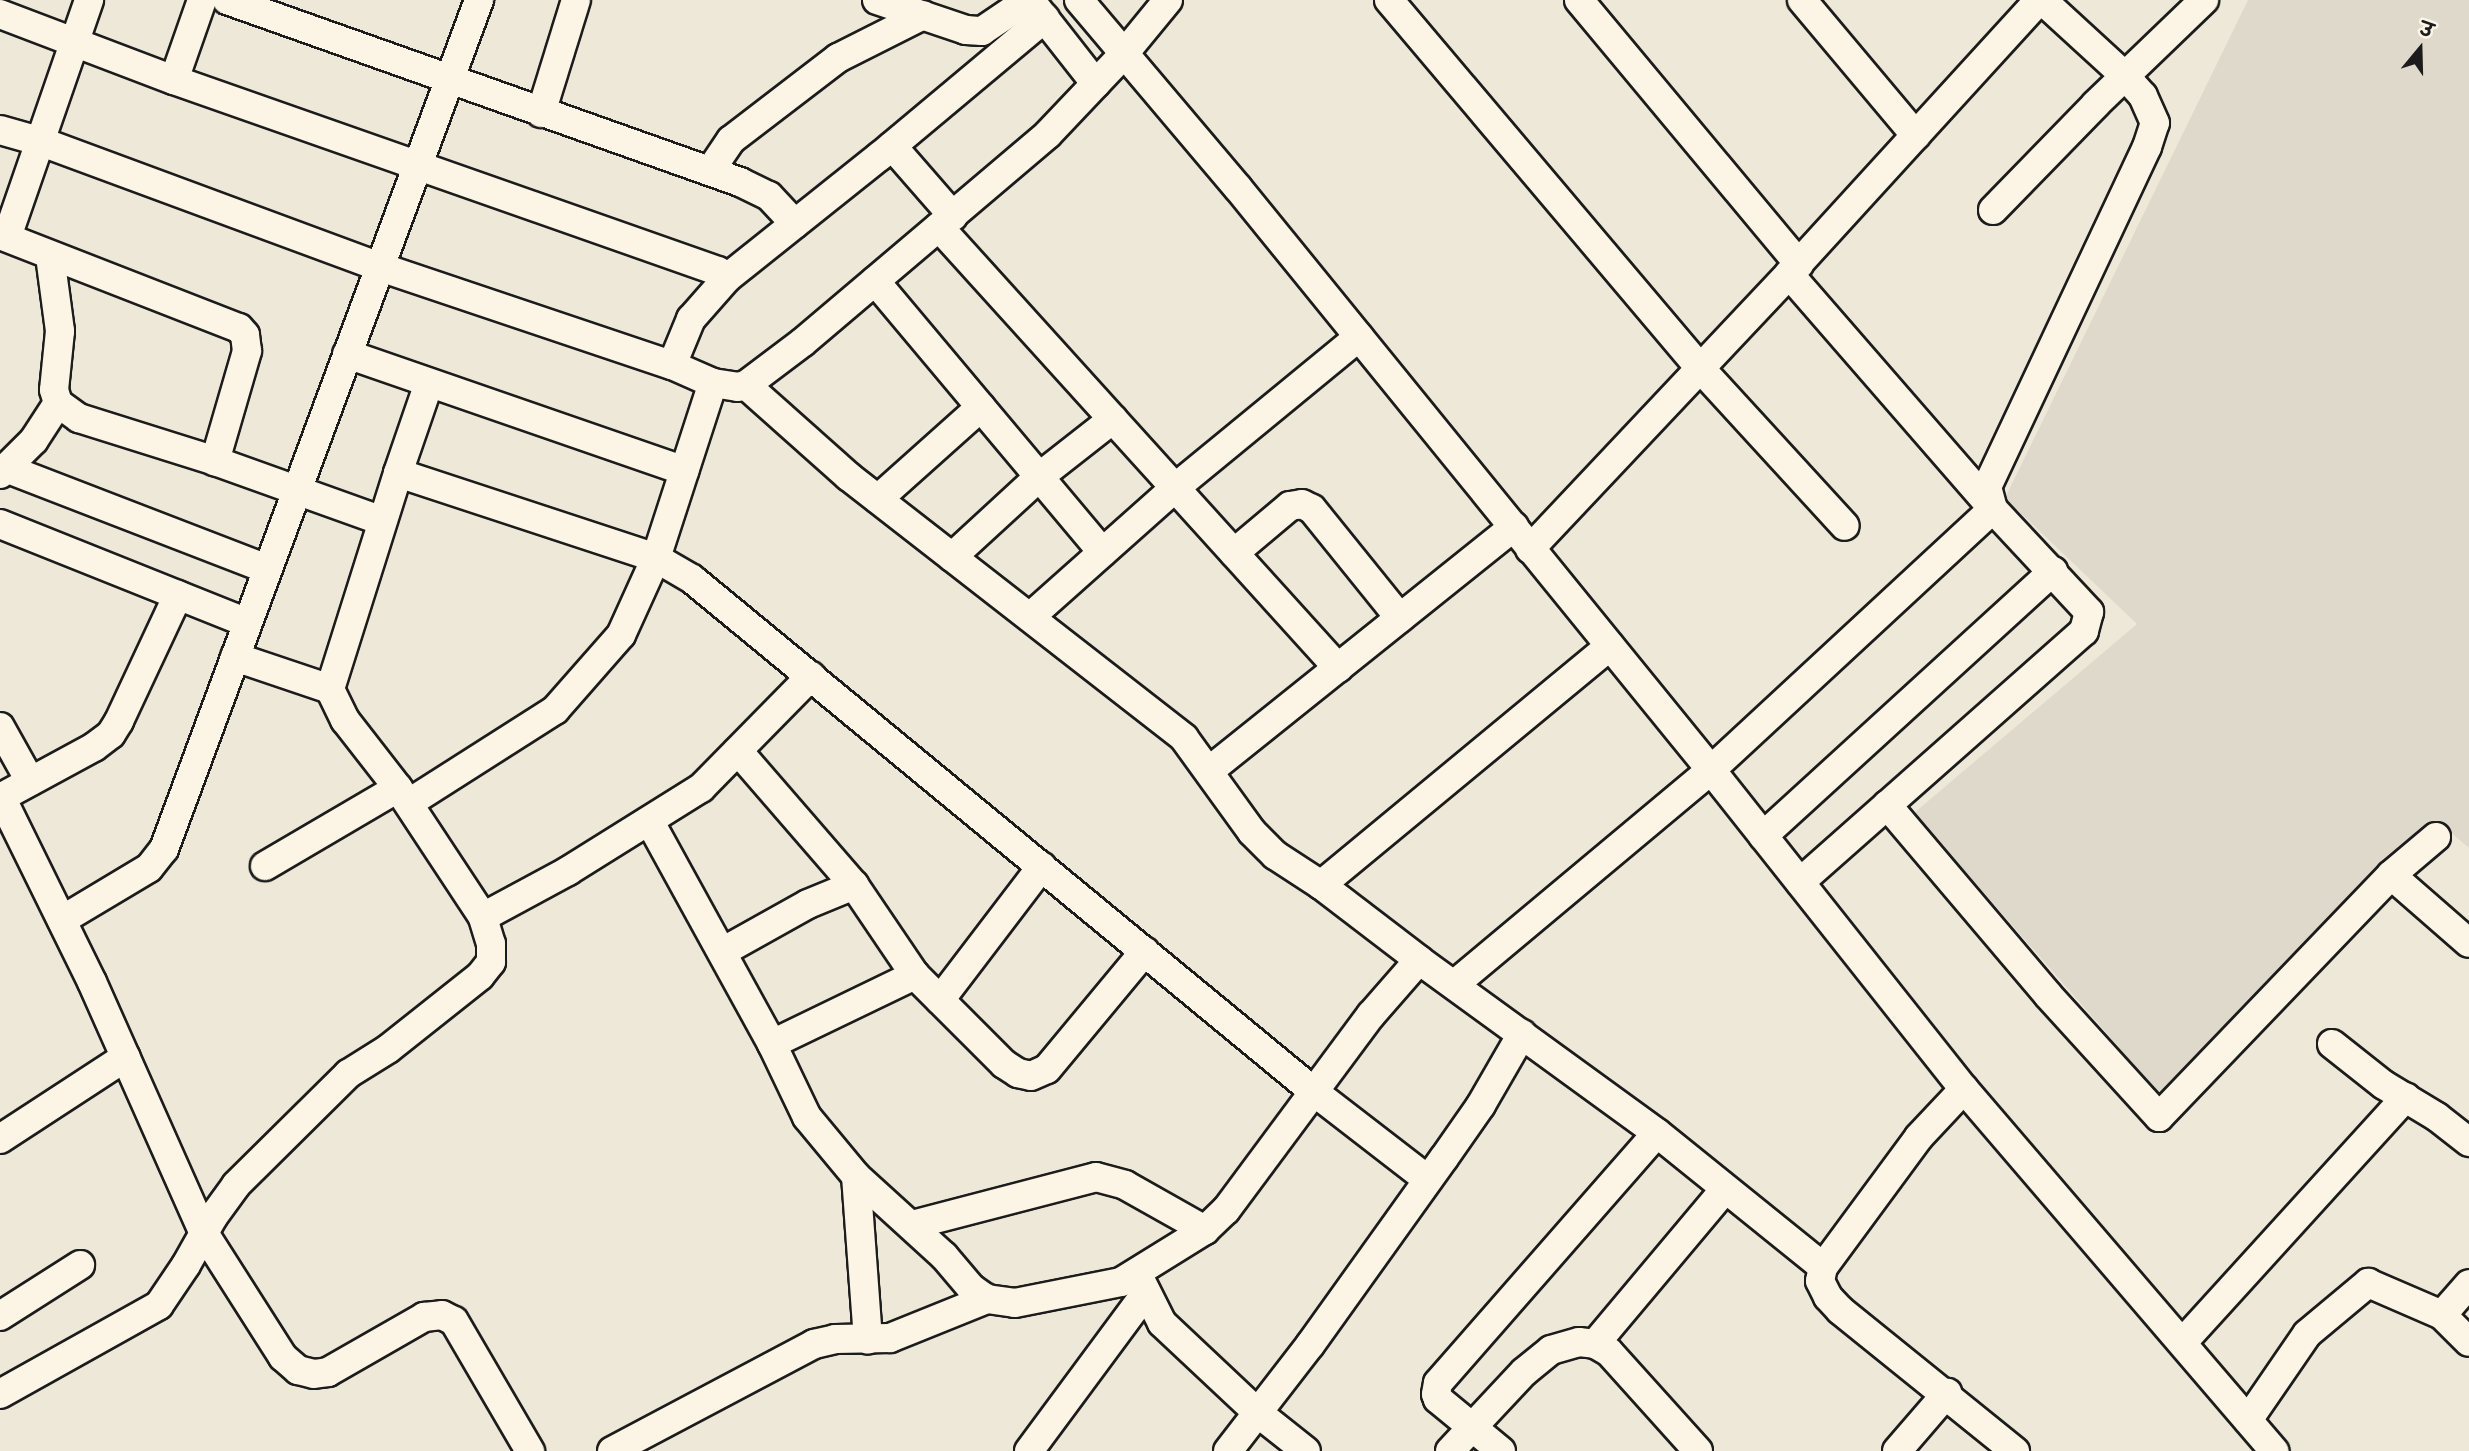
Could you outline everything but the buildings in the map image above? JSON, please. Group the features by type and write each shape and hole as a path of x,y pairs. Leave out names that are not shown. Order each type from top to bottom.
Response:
{"street":[{"path":"89,0 42,142 4,236 50,256 228,321 245,335 247,351 215,461"},
{"path":"174,80 202,0"},
{"path":"227,0 710,171 769,196 795,224"},
{"path":"62,920 149,868 164,849 479,0"},
{"path":"541,113 576,0"},
{"path":"877,0 966,30 982,31 1034,6"},
{"path":"1079,0 1238,188 1964,1088 2183,1342 2272,1450"},
{"path":"0,130 42,142 380,267 672,365 713,383 738,387 746,385 875,281 1048,134 1123,55 1168,0"},
{"path":"1388,0 1700,368 1845,526"},
{"path":"1579,0 1794,269 1993,509 2089,612 2084,631 1800,882"},
{"path":"1802,0 1916,136"},
{"path":"1209,771 1400,618 1522,538 1700,368 2040,0 2125,76 2143,96 2155,123 2147,147 1987,487 1993,509"},
{"path":"1993,210 2204,0"},
{"path":"1034,6 1096,84"},
{"path":"672,365 691,319 727,278 892,146 1034,6"},
{"path":"0,14 174,80 718,271 727,278"},
{"path":"710,171 731,140 838,58 923,15"},
{"path":"892,146 946,222 1113,419 1338,668"},
{"path":"50,256 60,331 54,390 58,403 79,418 215,461 380,520"},
{"path":"875,281 1102,552"},
{"path":"1030,617 1175,488 1359,337"},
{"path":"347,354 684,471"},
{"path":"0,1394 159,1305 236,1185 348,1074 388,1049 480,976 491,962 491,944 483,917 404,796 345,720 330,688 380,520 429,383"},
{"path":"265,866 404,796 555,710 621,635 656,558 713,383"},
{"path":"746,385 878,499 1184,738 1252,832 1275,855 1321,885 1419,960 1657,1133 1823,1267"},
{"path":"58,403 34,440 4,471 267,569"},
{"path":"878,499 981,407"},
{"path":"952,557 1040,477 1113,419"},
{"path":"398,473 656,558 692,579 1313,1091 1429,1180"},
{"path":"1234,553 1290,506 1302,504 1312,509 1400,618"},
{"path":"1455,984 1710,770 1993,509"},
{"path":"0,524 247,623"},
{"path":"1763,836 2053,571"},
{"path":"178,595 120,722 111,734 94,747 1,797 126,1057 204,1233 283,1357 298,1370 314,1374 328,1372 424,1317 442,1315 454,1321 530,1451"},
{"path":"1321,885 1610,646"},
{"path":"235,657 330,688"},
{"path":"483,917 650,822 701,789 811,676"},
{"path":"0,727 30,782"},
{"path":"738,751 854,885 915,975 1004,1064 1018,1073 1031,1076 1047,1069 1144,951"},
{"path":"1887,805 2048,995 2159,1117 2391,875 2435,837"},
{"path":"650,822 772,1044 807,1117 856,1176 912,1226 971,1288 987,1299 1016,1303 1121,1282 1141,1283"},
{"path":"940,1000 1042,866"},
{"path":"2391,875 2469,943"},
{"path":"722,952 808,904 854,885"},
{"path":"1029,1451 1141,1283 1226,1210 1371,1015 1419,960"},
{"path":"772,1044 915,975"},
{"path":"1228,1451 1429,1180 1481,1105 1522,1034"},
{"path":"2332,1044 2384,1085 2406,1097 2469,1142"},
{"path":"0,1139 126,1057"},
{"path":"1964,1088 1919,1137 1823,1267 1820,1281 1840,1310 1947,1393 2015,1451"},
{"path":"2183,1342 2406,1097"},
{"path":"1501,1451 1438,1399 1436,1390 1441,1378 1657,1133"},
{"path":"856,1176 868,1340"},
{"path":"912,1226 1096,1177 1125,1185 1205,1230"},
{"path":"1595,1344 1725,1189"},
{"path":"0,1316 80,1265"},
{"path":"1141,1283 1162,1323 1258,1413 1306,1451"},
{"path":"2248,1420 2307,1334 2368,1283 2442,1315 2469,1342"},
{"path":"2442,1315 2469,1284"},
{"path":"612,1451 814,1344 835,1339 890,1338 987,1299"},
{"path":"1450,1451 1524,1372 1551,1350 1579,1342 1595,1344 1616,1360 1698,1451"},
{"path":"1897,1451 1947,1393"}],"shaded area":[{"path":"2248,0 2469,0 2469,848 2439,822 2162,1104 2117,1045 1914,813 2137,624 2005,498"}]}
